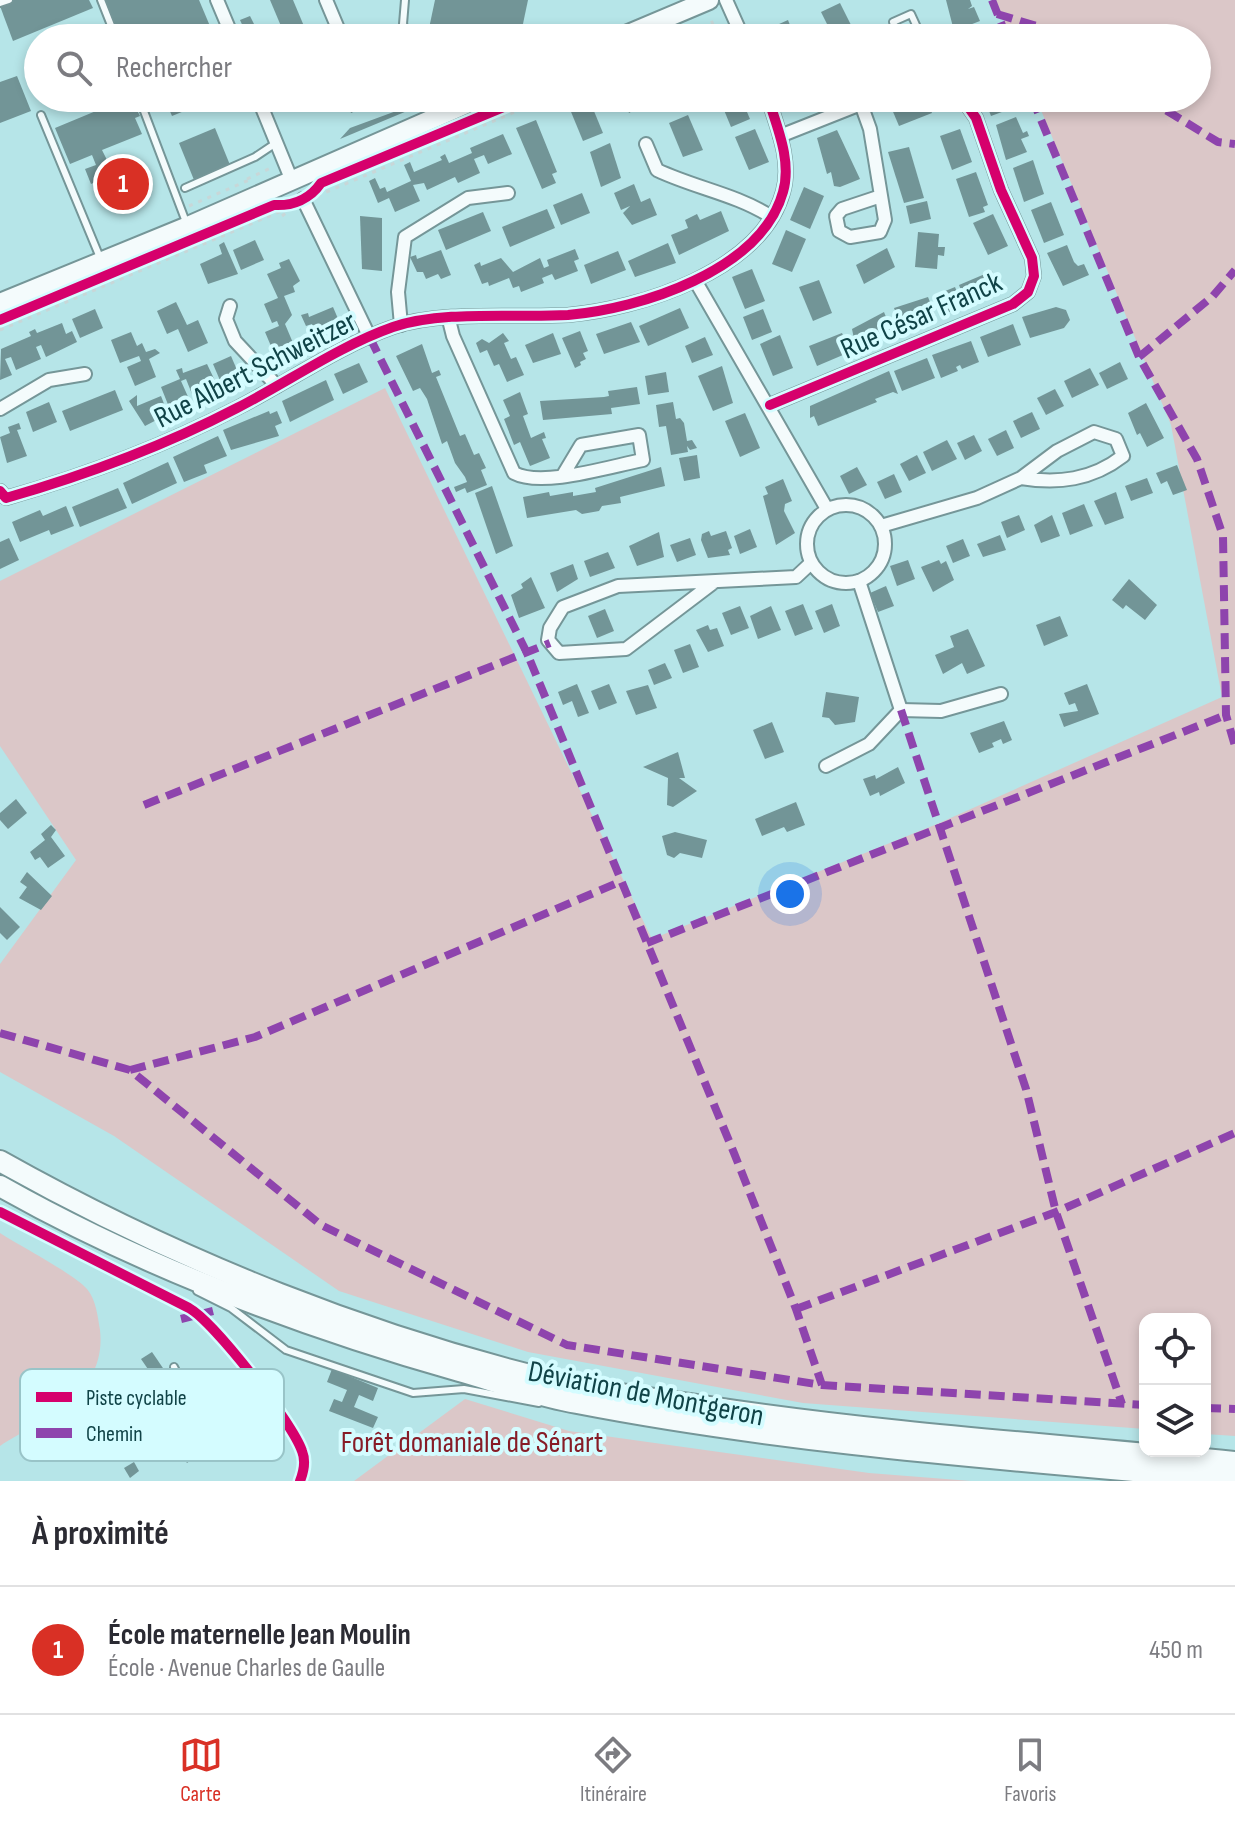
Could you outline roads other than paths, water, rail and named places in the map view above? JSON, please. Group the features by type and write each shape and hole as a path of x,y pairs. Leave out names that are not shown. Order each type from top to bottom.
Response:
{"main road":[{"path":"652,24 709,0"},
{"path":"0,303 101,260 185,218 292,181 426,112"},
{"name":"Déviation de Montgeron","path":"0,1161 100,1216 308,1303 402,1336 576,1386 800,1421 1235,1462"},
{"name":"Déviation de Montgeron","path":"0,1186 93,1234 174,1270 392,1352 573,1403 795,1440 1235,1480"}],"street":[{"path":"217,0 227,24"},
{"path":"326,0 336,24"},
{"path":"267,112 292,181"},
{"name":"Rue Albert Schweitzer","path":"2,499 104,468 200,426 401,325 606,309 696,282 752,241 783,193 786,163 772,112"},
{"path":"780,136 841,112"},
{"path":"864,112 870,129 881,196"},
{"name":"Rue César Franck","path":"770,405 1013,304 1028,292 1034,276 1032,258 1001,190 972,112"},
{"path":"646,144 657,170 685,183 742,199 770,216"},
{"path":"401,325 398,292 401,249 405,237 468,198 508,193"},
{"path":"303,200 370,338"},
{"path":"696,282 770,405 827,509"},
{"path":"230,306 226,319 235,341 277,386"},
{"path":"449,320 459,351 514,473 534,480 563,475 643,460 639,435 581,445 563,475"},
{"path":"0,409 49,380 85,374"},
{"path":"881,526 977,498 1021,478 1057,451 1094,432 1116,439 1123,456 1106,469 1072,479 1050,483 1021,478"},
{"path":"841,505 860,507 881,526 885,539 880,563 859,581 835,582 820,574 811,563 806,537 813,521 827,509 841,505"},
{"path":"713,583 626,649 559,653 548,640 550,628 563,607 618,586 796,577 811,563"},
{"path":"859,581 901,710"},
{"path":"826,766 869,744 901,710 941,711 1001,694"}],"lane":[{"path":"0,3 9,0"},
{"path":"101,0 110,24"},
{"path":"403,24 405,0"},
{"path":"894,24 911,14 916,24"},
{"path":"144,112 185,218"},
{"path":"41,115 101,260"},
{"path":"185,188 255,157 276,143"},
{"path":"174,1270 195,1290 231,1308 286,1350 413,1393 464,1389 526,1403 573,1403"}],"place":[{"name":"École maternelle Jean Moulin","path":"123,184"}],"park label":[{"name":"Forêt domaniale de Sénart","path":"472,1442"}]}
